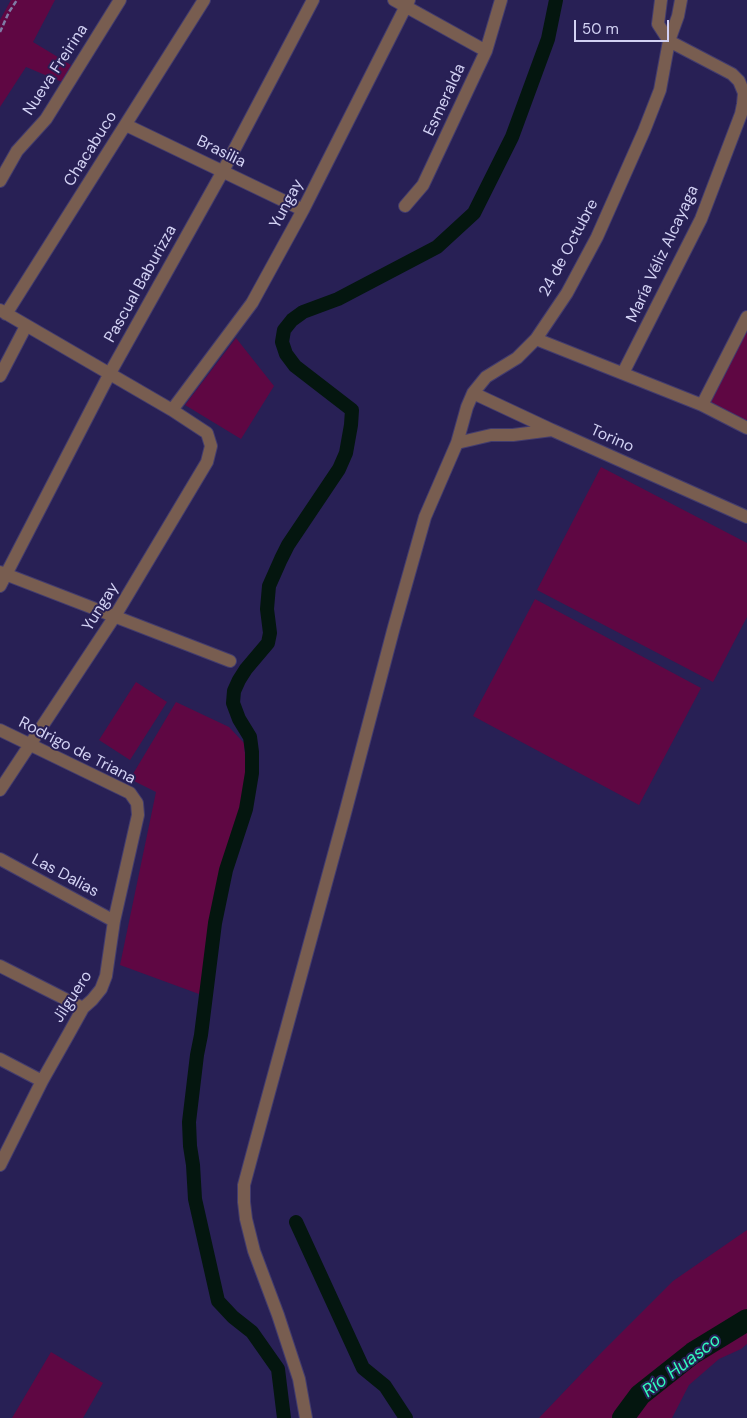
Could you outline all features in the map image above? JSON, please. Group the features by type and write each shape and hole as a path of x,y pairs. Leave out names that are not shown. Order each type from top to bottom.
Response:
{"street":[{"name":"Nueva Freirina","path":"0,181 17,151 46,119 120,0"},
{"name":"Chacabuco","path":"3,312 126,124 204,0"},
{"name":"Pascual Baburizza","path":"0,586 3,573 313,0"},
{"path":"394,0 407,3 486,51"},
{"name":"Esmeralda","path":"405,206 423,185 486,51 501,0"},
{"path":"661,0 658,24 669,41"},
{"name":"24 de Octubre","path":"306,1418 299,1379 254,1251 246,1218 244,1185 425,517 457,443 473,393 486,377 517,358 536,339 567,293 597,237 660,90 669,41 678,16 681,0"},
{"name":"Yungay","path":"0,790 114,616 208,462 212,446 206,433 172,410 252,303 303,210 407,3"},
{"name":"María Véliz Alcayaga","path":"623,373 701,219 741,114 743,104 744,93 739,81 732,74 669,41"},
{"name":"Brasilia","path":"126,124 303,210"},
{"path":"3,312 172,410"},
{"path":"702,405 747,317"},
{"path":"0,376 26,326"},
{"path":"536,339 702,405 747,428"},
{"name":"Torino","path":"473,393 747,517"},
{"path":"457,443 491,435 513,435 552,430"},
{"path":"3,573 230,661"},
{"name":"Rodrigo de Triana","path":"0,730 130,793 137,803"},
{"name":"Jilguero","path":"0,1165 4,1149 42,1081 83,1008 100,990 106,976 114,921 138,815 137,803"},
{"name":"Las Dalias","path":"0,859 114,921"},
{"path":"0,966 83,1008"},
{"path":"0,1059 42,1081"}],"path":[{"path":"0,32 17,0"}],"shaded area":[{"path":"11,0 55,0 33,42 71,65 62,82 26,67 0,107 0,20"},
{"path":"747,321 747,426 705,404"},
{"path":"236,338 274,386 241,439 185,405"},
{"path":"601,467 747,543 747,617 713,682 537,590"},
{"path":"535,599 701,688 639,805 473,716"},
{"path":"136,682 167,702 130,760 99,740"},
{"path":"176,702 229,727 244,743 248,793 199,994 120,965 156,792 130,779"},
{"path":"747,1230 747,1344 741,1349 719,1359 689,1385 672,1418 539,1418 673,1281"},
{"path":"51,1352 103,1383 83,1418 12,1418"}],"waterway":[{"path":"284,1418 278,1369 252,1332 233,1317 218,1301 195,1199 189,1122 215,923 226,870 246,809 252,773 250,737 239,719 233,703 234,691 246,669 268,643 270,633 267,609 269,586 288,545 339,469 346,453 351,425 352,410 295,366 286,354 282,342 284,330 292,320 303,312 338,299 437,247 474,213 512,137 548,39 556,0"},
{"path":"296,1222 363,1368 385,1386 406,1418"},
{"name":"Río Huasco","path":"623,1418 640,1395 693,1353 747,1320"}]}
